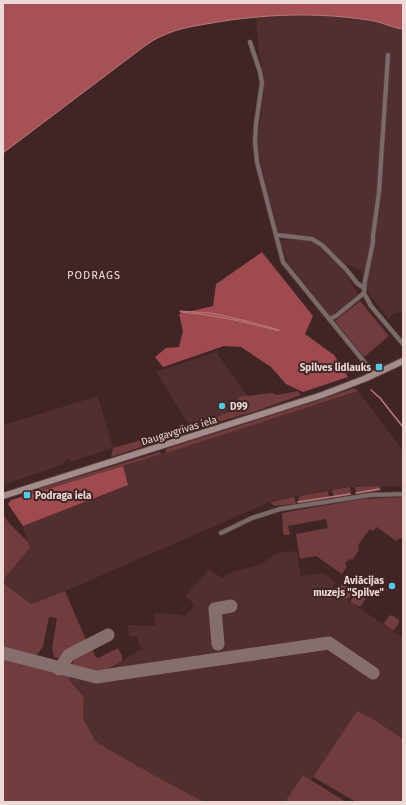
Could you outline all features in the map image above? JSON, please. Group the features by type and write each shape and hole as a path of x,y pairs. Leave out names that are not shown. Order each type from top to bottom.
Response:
{"main road":[{"name":"Daugavgrīvas iela","path":"3,496 296,404 322,395 403,361"}],"street":[{"path":"250,42 262,83 256,136 257,162 284,262 374,374"},
{"path":"329,319 336,316 364,291 371,255 379,192 388,55"},
{"path":"277,235 312,239 322,245 345,268 364,291 370,306 403,344"},
{"path":"221,533 252,518 280,509 370,495 403,494"}],"shaded area":[{"path":"3,3 403,3 403,29 349,17 290,15 231,20 193,26 174,31 146,45 3,153"},
{"path":"330,16 368,20 403,29 403,313 395,313 388,319 369,294 361,270 346,264 323,242 313,237 293,235 278,231 258,152 258,137 264,92 264,75 259,55 256,17"},
{"path":"298,239 311,241 321,246 342,268 358,294 330,317 312,296 313,294 288,263 280,240"},
{"path":"262,252 313,316 305,334 334,355 348,377 303,392 286,384 271,367 241,347 224,346 163,367 155,357 166,348 179,347 183,331 179,314 213,306 216,284"},
{"path":"360,301 389,336 364,357 335,321"},
{"path":"180,311 211,313 247,321 279,331 230,319"},
{"path":"216,352 254,405 190,427 156,372"},
{"path":"352,389 356,389 358,391 166,453 166,449"},
{"path":"298,391 301,395 259,410 211,424 208,424 205,421 238,409 238,397 272,393 277,395"},
{"path":"358,391 403,451 403,486 346,487 272,501 77,586 31,604 3,583 3,580 30,548 23,526 127,485 123,466"},
{"path":"98,396 113,448 70,462 69,459 63,461 64,464 3,485 3,425"},
{"path":"200,423 201,426 198,428 111,457 113,448"},
{"path":"160,452 162,454 30,494 31,491"},
{"path":"123,466 128,485 23,526 8,504 11,500"},
{"path":"380,486 381,490 379,491 359,494 356,493 355,487"},
{"path":"350,487 351,495 334,498 332,490"},
{"path":"328,491 328,499 299,504 298,499 300,496"},
{"path":"294,497 295,504 274,506 270,502"},
{"path":"403,497 403,537 396,541 377,527 373,531 370,529 358,545 359,550 352,560 349,559 345,564 347,566 342,574 316,556 300,559 296,534 328,528 326,519 288,526 290,535 285,535 283,533 282,513 362,499"},
{"path":"3,514 9,523 28,542 30,548 3,580"},
{"path":"297,551 301,576 324,573 336,582 332,589 403,638 403,739 373,719 357,711 311,780 303,775 285,802 204,802 96,742 83,718 84,697 69,680 72,665 99,671 113,667 141,649 137,636 129,637 128,625 155,626 155,613 185,616 195,605 185,596 209,569 223,579 228,573 262,564 276,553"},
{"path":"343,582 354,591 349,598 346,599 336,592"},
{"path":"3,583 31,604 65,591 86,640 58,658 54,657 52,648 57,618 49,617 43,646 38,654 33,655 3,648"},
{"path":"358,592 365,597 365,600 361,606 351,602"},
{"path":"392,615 399,620 399,623 394,630 384,623 389,616"},
{"path":"92,648 95,656 98,658 118,648 122,656 122,661 109,668 98,670 72,665 75,657"},
{"path":"3,658 70,676 69,680 84,697 83,718 96,742 204,802 3,802"},
{"path":"357,711 373,719 403,739 403,802 356,802 313,777"},
{"path":"303,775 346,802 285,802"}],"waterway":[{"path":"371,390 380,398 403,427"},
{"path":"356,493 379,489"},
{"path":"298,502 350,494"}],"taxiway":[{"path":"218,644 215,609 231,606"},
{"path":"59,669 69,655 108,635"},
{"path":"3,653 96,677 329,643 373,673"}],"place":[{"name":"Spilves lidlauks","path":"379,367"},
{"name":"D99","path":"222,406"},
{"name":"Podraga iela","path":"27,495"},
{"name":"Aviācijas muzejs \"Spilve\"","path":"392,586"}],"district":[{"name":"PODRAGS","path":"94,275"}]}
